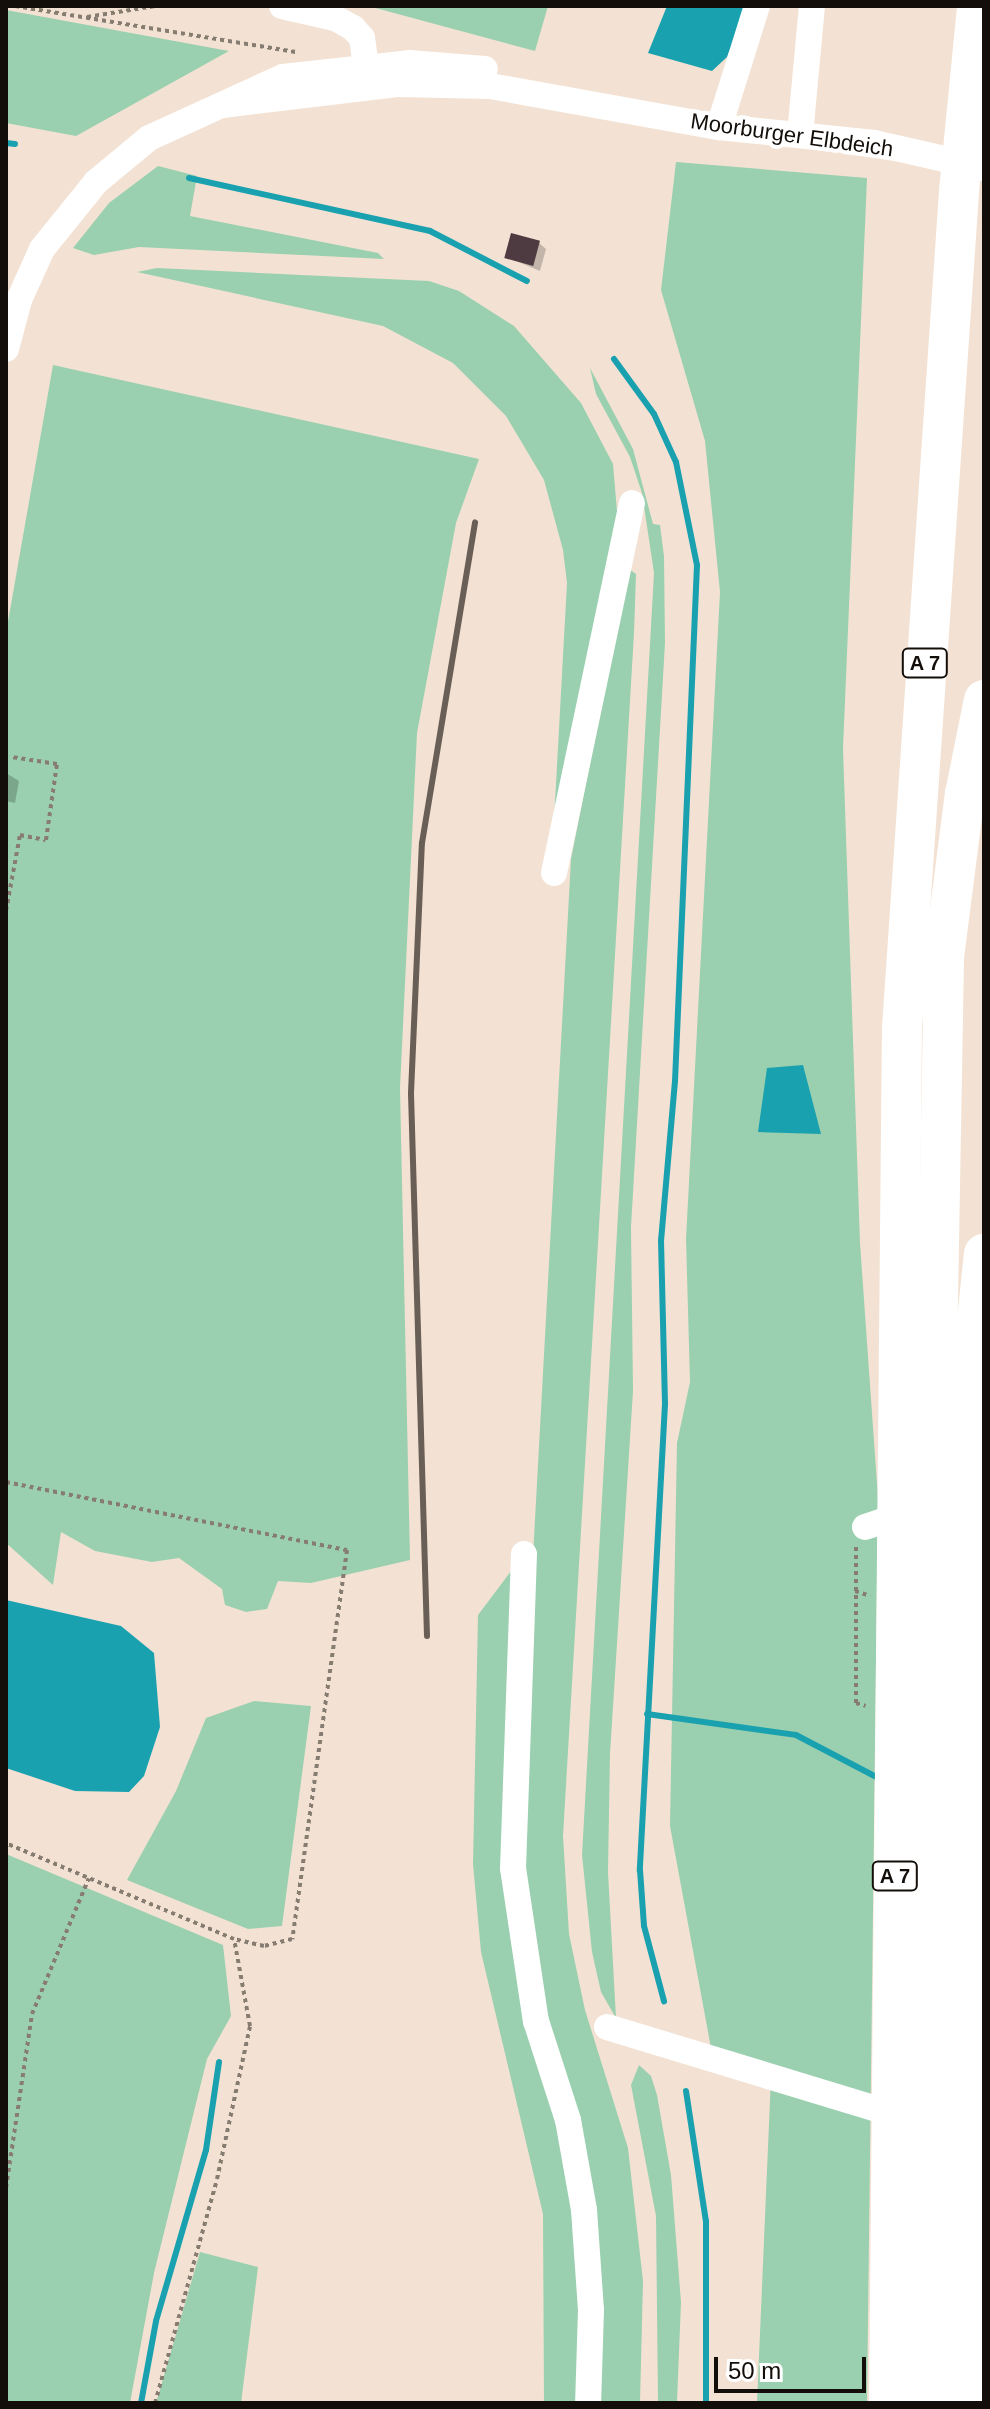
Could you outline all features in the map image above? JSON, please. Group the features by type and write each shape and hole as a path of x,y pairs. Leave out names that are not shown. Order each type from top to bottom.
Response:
{"highway":[{"name":"A 7","path":"889,2403 902,1028 969,166 977,6"},
{"name":"A 7","path":"966,2403 953,1370 944,957 961,822 984,700"},
{"name":"A 7","path":"927,2403 953,1370 984,1254"}],"street":[{"path":"719,127 757,6"},
{"path":"800,135 812,6"},
{"path":"287,7 353,28 362,38 366,65 397,84"},
{"name":"Moorburger Elbdeich","path":"6,349 30,273 73,208 131,149 266,82 366,65 496,70 552,81 600,102"},
{"name":"Moorburger Elbdeich","path":"223,105 397,84 490,86 600,102 719,127 874,143 969,166"},
{"path":"554,873 632,503"},
{"path":"865,1527 931,1506 984,1513"},
{"path":"524,1554 513,1868 536,2021 568,2120 584,2210 591,2310 588,2403"},
{"path":"937,2403 935,2127 952,1836"},
{"path":"607,2027 935,2127 984,2150"}],"path":[{"path":"15,6 297,52 324,70"},
{"path":"81,19 155,6"},
{"path":"6,911 20,835 46,840 57,764 12,757"},
{"path":"6,1482 347,1550 292,1939 264,1946 234,1939 6,1843"},
{"path":"6,2188 32,2014 89,1878"},
{"path":"155,2403 217,2179 250,2026 234,1939"}],"green space":[{"path":"368,6 548,6 535,51"},
{"path":"6,10 229,51 76,136 6,123"},
{"path":"676,162 867,178 843,749 860,1243 878,1498 867,2403 757,2403 771,2077 713,2059 670,1826 677,1443 690,1382 686,1239 720,592 705,441 661,290"},
{"path":"158,166 197,176 190,216 378,253 384,259 139,247 94,255 73,248 109,203"},
{"path":"157,268 429,281 459,291 514,326 581,403 613,464 618,523 554,820 567,583 563,550 544,480 506,416 453,363 383,326 137,272"},
{"path":"53,365 479,459 456,523 417,733 400,1088 410,1560 311,1583 278,1581 267,1609 246,1612 225,1605 222,1589 179,1558 152,1562 95,1551 61,1532 53,1585 6,1543 6,633"},
{"path":"590,368 633,449 653,524 660,525 664,556 665,643 631,1227 633,1391 610,1754 608,1872 616,2018 601,1992 592,1952 582,1855 654,573 642,493 630,457 596,394"},
{"path":"629,569 636,574 634,633 563,1836 569,1934 585,2010 628,2148 643,2281 640,2403 593,2403 595,2329 522,1913 528,1648 571,859"},
{"path":"524,1554 513,1868 568,2120 588,2403 544,2403 543,2214 481,1952 473,1864 478,1615"},
{"path":"254,1701 311,1706 282,1926 248,1929 127,1880 176,1791 206,1718"},
{"path":"6,1854 223,1945 231,2016 207,2059 154,2273 130,2403 6,2403"},
{"path":"639,2065 651,2076 657,2095 671,2175 681,2302 677,2403 658,2403 656,2216 631,2085"},
{"path":"200,2252 258,2267 241,2403 156,2403"}],"water":[{"path":"667,6 748,6 727,57 712,71 648,53"},
{"path":"803,1065 821,1134 758,1132 767,1068"},
{"path":"6,1600 121,1626 154,1653 160,1727 144,1776 129,1792 75,1791 6,1768"}],"building":[{"path":"511,233 540,241 533,266 504,258"}],"waterway":[{"path":"6,143 15,144"},
{"path":"189,178 430,231 527,281"},
{"path":"614,359 654,414 676,462 697,565 675,1081 661,1240 665,1404 640,1870 644,1926 664,2001"},
{"path":"647,1714 796,1735 882,1780"},
{"path":"141,2403 156,2321 206,2150 219,2062"},
{"path":"686,2091 706,2221 706,2403"}],"railway":[{"path":"427,1636 411,1093 422,843 475,522"}]}
